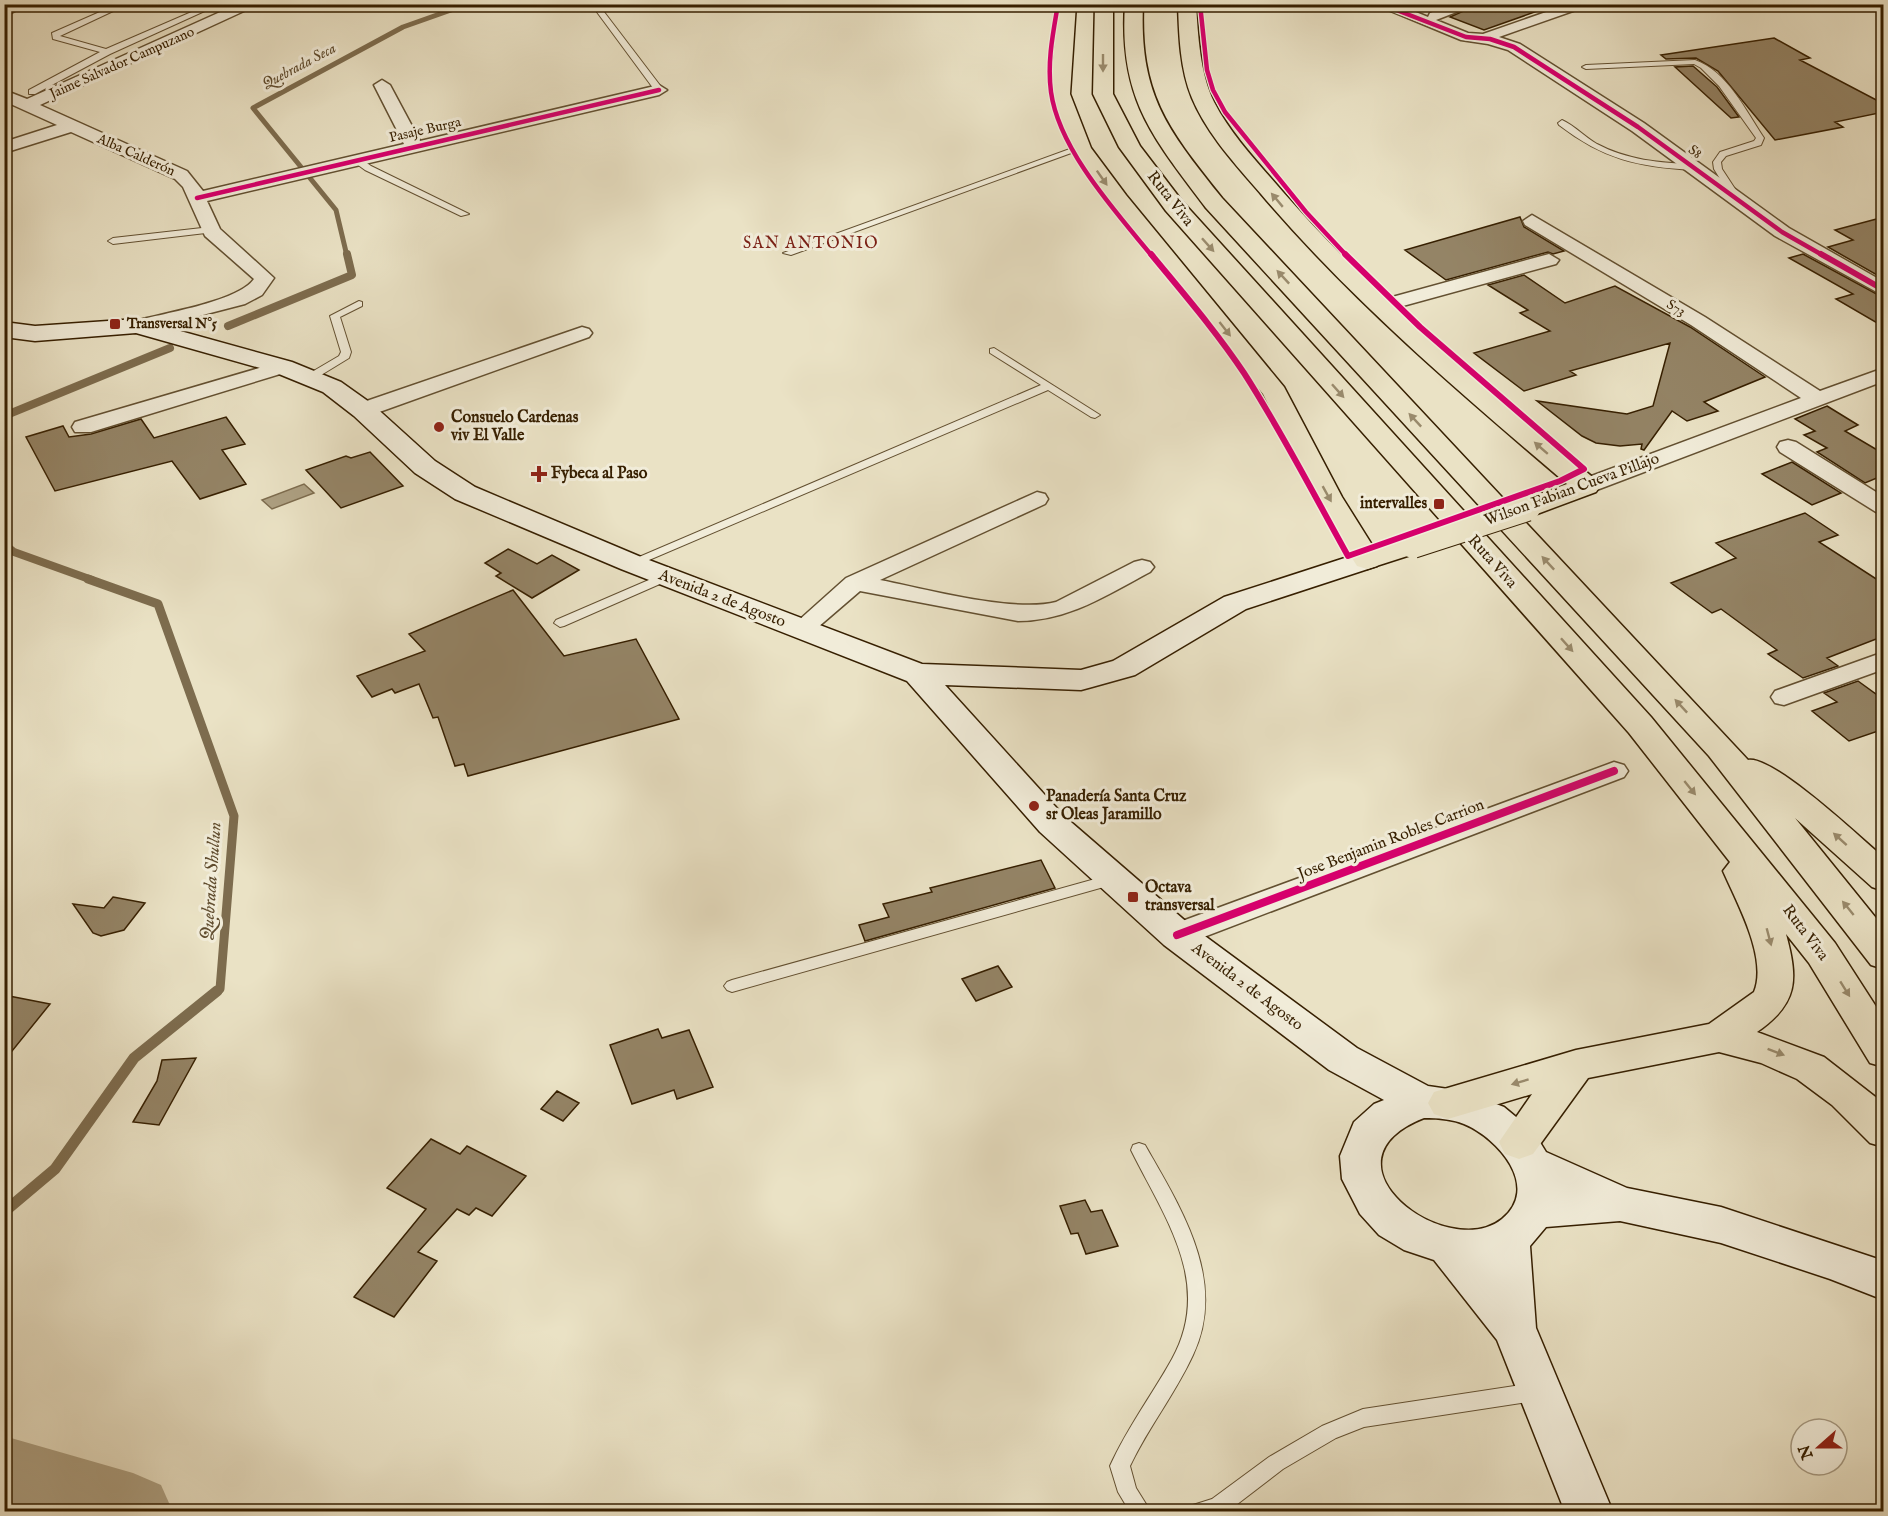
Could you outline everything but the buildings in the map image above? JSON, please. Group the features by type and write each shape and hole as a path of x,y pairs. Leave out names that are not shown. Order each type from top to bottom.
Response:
{"main road":[{"path":"1067,4 1060,94 1081,148 1118,200 1185,279 1275,392 1328,497 1367,560"},
{"name":"Ruta Viva","path":"1104,4 1103,94 1130,147 1174,206 1640,725 1822,953 1884,1052"},
{"name":"Ruta Viva","path":"1134,4 1133,22 1142,94 1169,145 1214,203 1721,748 1884,955"},
{"path":"1187,4 1199,91 1228,140 1283,207 1381,306 1466,384 1586,486"},
{"name":"Avenida 2 de Agosto","path":"4,328 38,332 115,324 137,326 283,367 332,387 363,411 425,467 465,493 665,577 918,674 1052,824 1177,935 1343,1059 1435,1102"},
{"name":"Wilson Fabian Cueva Pillajo","path":"918,674 1081,680 1124,668 1234,603 1527,508 1586,486"},
{"path":"1721,748 1805,808 1884,878"},
{"path":"1719,1037 1768,1001 1776,984 1776,962 1767,929 1720,826"},
{"path":"1621,1204 1521,1224 1480,1247 1448,1246 1423,1239 1400,1227 1381,1210 1368,1192 1360,1172 1360,1152 1366,1134 1378,1119 1397,1107 1435,1102 1576,1065 1719,1037 1770,1048 1811,1066 1852,1098 1884,1131"},
{"name":"Avenida 2 de Agosto","path":"1343,1059 1378,1119"},
{"path":"1514,1328 1521,1224 1538,1187 1526,1153 1576,1065"},
{"path":"1435,1102 1475,1110 1499,1124 1526,1153 1621,1204 1721,1225 1839,1263 1884,1281"},
{"path":"1448,1246 1514,1328 1589,1512"}],"street":[{"name":"Jaime Salvador Campuzano","path":"29,99 252,4"},
{"name":"S8","path":"1381,4 1466,37 1490,39 1514,47 1638,127 1782,232 1884,290"},
{"path":"1435,16 1470,4"},
{"path":"1490,39 1490,35 1586,4"},
{"path":"382,85 414,146"},
{"name":"Pasaje Burga","path":"197,198 659,90"},
{"name":"Alba Calderón","path":"4,95 29,99 71,126 181,175 191,185 211,230 220,241 252,264 264,278 262,285 255,291 238,300 137,326"},
{"path":"4,148 71,126"},
{"name":"S73","path":"1532,221 1698,321 1818,399"},
{"path":"1381,306 1549,260"},
{"path":"363,411 582,333"},
{"path":"83,427 283,367"},
{"name":"Wilson Fabian Cueva Pillajo","path":"1586,486 1884,374"},
{"path":"1788,447 1884,507"},
{"path":"801,629 855,583 1037,499"},
{"path":"855,583 1018,613 1043,613 1065,607 1142,567"},
{"path":"1784,697 1884,660"},
{"name":"Jose Benjamin Robles Carrion","path":"1177,935 1614,771"}],"lane":[{"path":"107,52 55,35 125,4"},
{"path":"29,99 107,52 217,4"},
{"path":"594,4 659,90"},
{"path":"1586,67 1695,62 1702,64 1734,99 1760,138 1758,143 1722,154 1717,162 1718,169 1736,198"},
{"path":"1562,123 1590,146 1615,157 1656,165 1693,167"},
{"path":"788,253 1081,148"},
{"path":"357,160 368,168 464,214"},
{"path":"113,241 211,230"},
{"path":"309,378 344,358 346,352 335,316 359,304"},
{"path":"994,351 1095,415"},
{"path":"631,563 1049,386"},
{"path":"560,623 665,577"},
{"path":"732,986 1113,879"},
{"path":"1139,1150 1177,1219 1191,1257 1199,1316 1188,1349 1132,1440 1120,1466 1128,1492 1141,1512"},
{"path":"1200,1512 1216,1507 1276,1463 1329,1432 1363,1418 1539,1391"}],"shaded area":[{"path":"304,484 314,493 272,509 262,500"}],"waterway":[{"name":"Quebrada Shullun","path":"4,16 25,4"},
{"name":"Quebrada Seca","path":"347,256 336,210 253,108 403,27 468,4"},
{"name":"Quebrada Seca","path":"228,326 352,275 347,254"},
{"name":"Quebrada Seca","path":"4,416 170,348"},
{"name":"Quebrada Shullun","path":"4,544 14,552 92,580"},
{"name":"Quebrada Shullun","path":"88,579 158,604 234,816 220,989 215,993"},
{"name":"Quebrada Shullun","path":"4,1212 55,1169 134,1058 217,991"},
{"path":"4,1473 133,1512"}],"cycle path":[{"path":"1058,4 1050,79 1056,112 1070,143 1104,195 1192,304 1243,373 1290,450 1348,556 1560,481 1584,469 1420,327 1381,290 1306,212 1247,142 1218,101 1209,80 1203,48 1200,4"},
{"path":"1381,4 1466,37 1490,39 1514,47 1638,127 1782,232 1884,290"},
{"path":"197,198 659,90"},
{"path":"1177,935 1614,771"}],"place":[{"name":"Transversal N°5","path":"115,324"},
{"name":"Consuelo Cardenas viv El Valle","path":"439,427"},
{"name":"Fybeca al Paso","path":"539,474"},
{"name":"intervalles","path":"1439,504"},
{"name":"Panadería Santa Cruz sr Oleas Jaramillo","path":"1034,806"},
{"name":"Octava transversal","path":"1133,897"}],"district":[{"name":"SAN ANTONIO","path":"811,244"}]}
